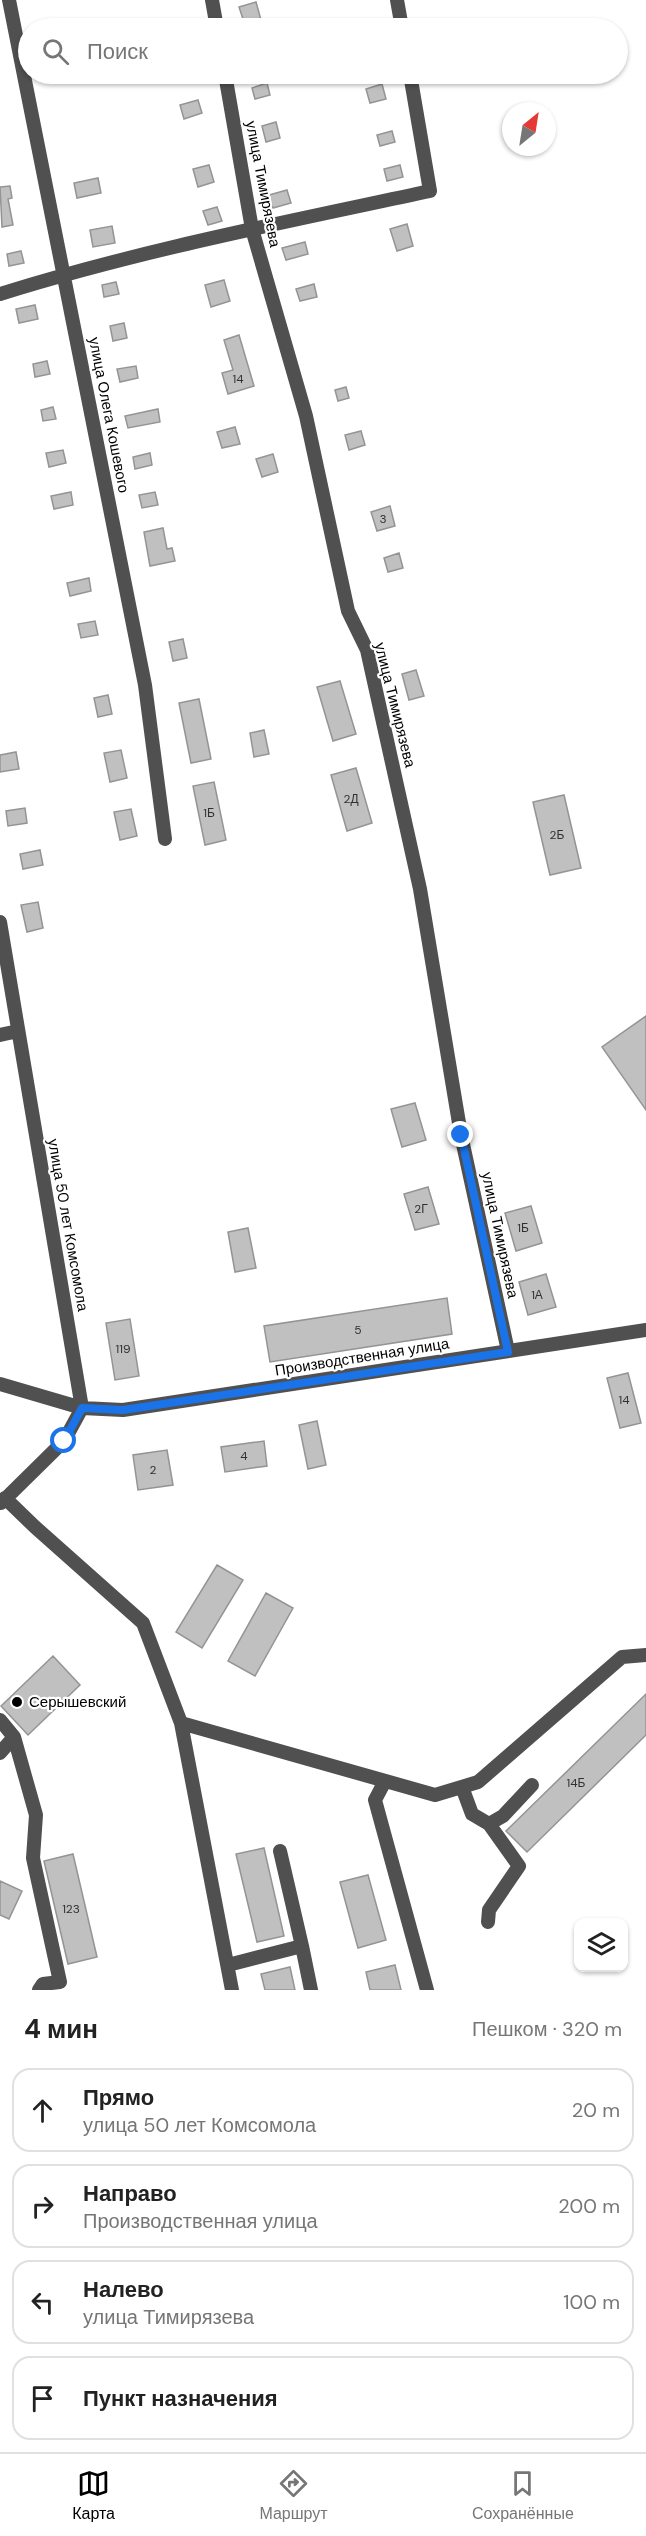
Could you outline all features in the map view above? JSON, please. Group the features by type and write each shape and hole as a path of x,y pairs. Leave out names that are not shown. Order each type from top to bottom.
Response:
{"street":[{"name":"улица Олега Кошевого","path":"9,0 18,44"},
{"path":"212,0 215,18"},
{"path":"397,0 400,18"},
{"name":"улица Олега Кошевого","path":"26,84 145,685 165,839"},
{"name":"улица Тимирязева","path":"227,84 252,229 306,416 348,611 367,650 420,889 461,1135 508,1352"},
{"path":"0,294 65,274 252,229 430,191 412,84"},
{"name":"улица 50 лет Комсомола","path":"0,922 82,1408"},
{"path":"0,1035 18,1031"},
{"name":"Производственная улица","path":"0,1384 82,1408 123,1410 646,1330"},
{"path":"82,1408 64,1441 3,1501 143,1623 181,1723 232,1990"},
{"path":"181,1723 435,1795 478,1782 622,1657 646,1655"},
{"path":"0,1720 14,1737 36,1815 33,1858 60,1982 43,1984 39,1990"},
{"path":"0,1753 14,1737"},
{"path":"385,1781 375,1800 427,1990"},
{"path":"489,1824 503,1816 532,1785"},
{"path":"462,1787 472,1814 489,1824 519,1866 489,1910 488,1923"},
{"path":"280,1851 311,1990"},
{"path":"228,1965 302,1946"}],"building":[{"path":"256,2 260,18 243,18 239,7"},
{"path":"267,84 270,95 255,99 252,88"},
{"path":"382,84 386,99 370,103 366,89"},
{"path":"198,100 202,113 184,119 180,105"},
{"path":"276,122 280,138 266,142 262,126"},
{"path":"392,131 395,142 380,146 377,135"},
{"path":"209,165 214,182 198,187 193,169"},
{"path":"400,165 403,177 387,181 384,169"},
{"path":"98,178 101,193 77,198 74,183"},
{"path":"10,186 12,198 8,199 13,225 2,227 0,187"},
{"path":"287,190 291,203 273,208 269,195"},
{"path":"217,207 222,221 208,225 203,211"},
{"path":"407,224 413,246 397,251 390,229"},
{"path":"112,226 115,243 93,247 90,230"},
{"path":"305,242 308,254 286,260 282,248"},
{"path":"21,251 24,263 9,266 7,254"},
{"path":"224,280 230,301 211,307 205,285"},
{"path":"116,282 119,294 104,297 102,285"},
{"path":"314,284 317,297 300,301 296,289"},
{"path":"35,305 38,319 19,323 16,309"},
{"path":"124,323 127,338 113,341 110,326"},
{"path":"239,335 254,386 228,394 222,373 233,370 224,340"},
{"path":"47,361 50,374 35,377 33,364"},
{"path":"136,366 138,378 120,382 117,369"},
{"path":"346,387 349,398 338,401 335,390"},
{"path":"53,407 56,419 43,421 41,410"},
{"path":"158,409 160,422 128,428 125,416"},
{"path":"235,427 240,444 222,448 217,432"},
{"path":"361,431 365,445 349,450 345,435"},
{"path":"63,450 66,463 49,467 46,453"},
{"path":"150,453 152,465 135,469 133,457"},
{"path":"273,454 278,472 262,477 256,459"},
{"path":"71,492 73,505 54,509 51,496"},
{"path":"155,492 158,505 142,508 139,495"},
{"path":"390,506 395,526 377,531 371,512"},
{"path":"163,528 167,549 172,548 175,561 150,566 144,532"},
{"path":"399,553 403,568 388,572 384,558"},
{"path":"89,578 91,591 70,596 67,583"},
{"path":"95,621 98,635 81,638 78,624"},
{"path":"183,639 187,658 173,661 169,642"},
{"path":"416,670 424,696 409,700 402,674"},
{"path":"340,681 356,734 333,741 317,687"},
{"path":"108,695 112,714 98,717 94,698"},
{"path":"199,699 211,759 191,763 179,703"},
{"path":"264,730 269,754 254,757 250,733"},
{"path":"121,750 127,778 110,782 104,753"},
{"path":"16,752 19,769 0,772 0,755"},
{"path":"356,768 372,823 347,831 331,775"},
{"path":"214,782 226,840 205,845 193,786"},
{"path":"564,795 581,868 550,875 533,802"},
{"path":"25,808 27,823 8,826 6,811"},
{"path":"131,809 137,836 120,840 114,812"},
{"path":"40,850 43,865 23,869 20,854"},
{"path":"38,902 43,928 27,932 21,905"},
{"path":"646,1016 646,1110 602,1047"},
{"path":"415,1103 426,1140 402,1147 391,1109"},
{"path":"428,1187 439,1224 415,1230 404,1194"},
{"path":"531,1206 542,1243 516,1251 505,1213"},
{"path":"248,1228 256,1268 235,1272 228,1232"},
{"path":"546,1274 556,1307 528,1315 519,1282"},
{"path":"447,1298 452,1334 270,1362 264,1326"},
{"path":"130,1319 139,1376 115,1380 106,1323"},
{"path":"628,1373 641,1423 620,1428 607,1378"},
{"path":"317,1421 326,1465 308,1469 299,1425"},
{"path":"264,1441 267,1466 225,1472 221,1447"},
{"path":"167,1450 173,1485 138,1490 133,1455"},
{"path":"217,1565 243,1580 202,1648 176,1632"},
{"path":"266,1593 293,1608 255,1676 228,1661"},
{"path":"53,1656 80,1685 28,1735 1,1706"},
{"path":"646,1694 646,1735 527,1852 506,1831"},
{"path":"264,1848 284,1936 257,1942 236,1854"},
{"path":"73,1854 97,1957 68,1964 44,1861"},
{"path":"368,1875 386,1940 358,1948 340,1882"},
{"path":"0,1881 22,1891 9,1919 0,1915"},
{"path":"395,1965 401,1990 370,1990 366,1972"},
{"path":"290,1967 295,1990 265,1990 261,1974"}],"place":[{"name":"Серышевский","path":"17,1702"}],"route":[{"path":"64,1441 82,1408 123,1410 508,1352 461,1135"}]}
